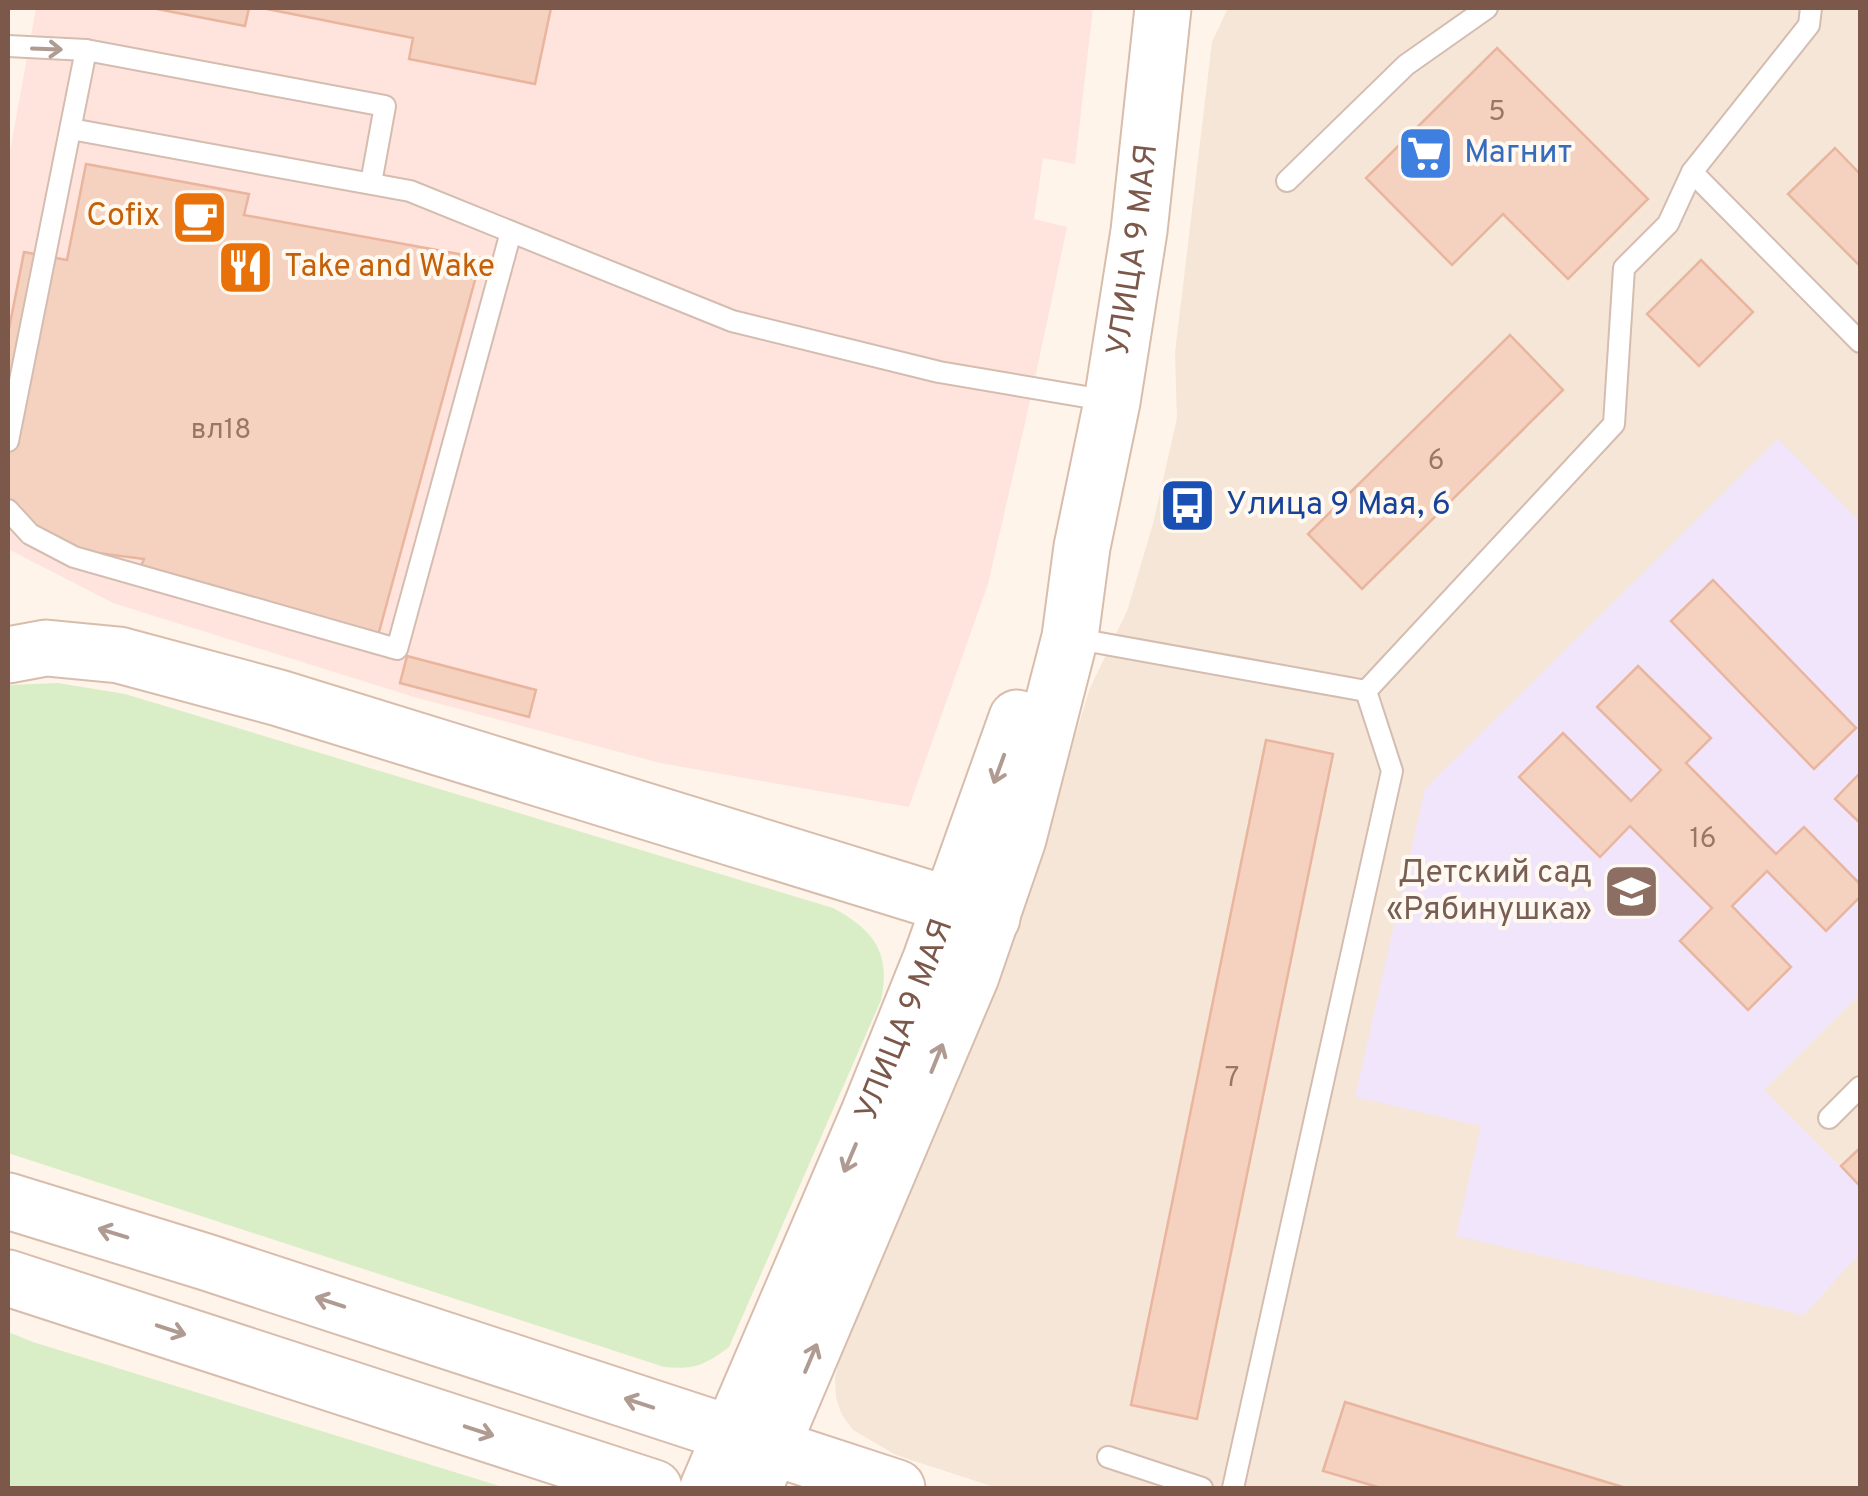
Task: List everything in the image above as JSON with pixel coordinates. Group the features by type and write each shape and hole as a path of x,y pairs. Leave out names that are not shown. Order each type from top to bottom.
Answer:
{"main road":[{"name":"УЛИЦА 9 МАЯ","path":"972,912 1018,838 1070,638 1082,546 1112,402 1139,232 1164,8"},
{"name":"УЛИЦА 9 МАЯ","path":"708,1488 753,1456 908,1129 1051,623 1082,546"},
{"path":"8,655 46,648 120,655 279,698 972,912"},
{"path":"8,1201 206,1262 753,1456 896,1488"},
{"path":"8,1278 654,1488"}],"lane":[{"path":"1287,180 1406,65 1487,8"},
{"path":"1366,690 1614,424 1624,268 1668,224 1692,172 1809,25 1811,8"},
{"path":"8,46 86,50 385,106 371,183"},
{"path":"8,440 86,50"},
{"path":"71,129 410,191 732,321 939,372 1112,402"},
{"path":"1692,172 1860,342"},
{"path":"8,510 30,534 74,557 398,649 511,232"},
{"path":"1070,638 1366,690"},
{"path":"1233,1488 1392,771 1366,690"},
{"path":"1829,1118 1860,1087"},
{"path":"1108,1458 1202,1488"}],"shaded area":[{"path":"36,8 1093,8 1075,164 1043,158 1034,219 1067,227 988,584 909,807 660,763 414,697 113,603 8,549 8,162"},
{"path":"1228,8 1860,8 1860,1488 997,1488 896,1455 853,1430 842,1415 835,1378 842,1348 1043,840 1090,688 1127,611 1153,524 1177,418 1175,353 1212,42"},
{"name":"Детский сад «Рябинушка»","path":"1778,439 1860,522 1860,994 1764,1090 1860,1186 1860,1253 1804,1315 1456,1236 1481,1126 1355,1097 1425,789"}],"green space":[{"path":"58,683 125,694 833,908 869,934 881,956 881,1000 729,1347 699,1365 664,1367 8,1153 8,685"},
{"path":"8,1332 33,1342 506,1488 8,1488"}],"building":[{"path":"152,8 249,8 245,26"},
{"path":"262,8 551,8 535,84 409,59 413,38"},
{"path":"1497,48 1648,199 1568,279 1503,214 1452,265 1366,178"},
{"path":"1835,148 1860,174 1860,266 1788,194"},
{"path":"86,164 249,194 244,215 481,258 376,643 140,568 144,559 67,549 64,541 8,528 8,334 24,252 67,260"},
{"path":"1701,260 1753,312 1699,366 1647,314"},
{"path":"1510,335 1563,390 1362,589 1308,534"},
{"path":"1713,580 1856,728 1814,769 1671,621"},
{"path":"407,656 536,690 529,717 400,683"},
{"path":"1638,666 1711,738 1686,763 1776,854 1804,827 1860,884 1860,897 1826,931 1767,871 1732,906 1791,967 1748,1010 1680,941 1712,908 1630,826 1600,857 1519,777 1563,733 1631,801 1661,770 1597,707"},
{"path":"1266,740 1333,754 1197,1419 1131,1405"},
{"path":"1860,773 1860,823 1835,799"},
{"path":"1860,1148 1860,1186 1841,1166"},
{"path":"1345,1402 1626,1488 1381,1488 1323,1471"}],"place":[{"name":"Магнит","path":"1425,154"},
{"name":"Cofix","path":"199,217"},
{"name":"Take and Wake","path":"245,268"},
{"name":"Улица 9 Мая, 6","path":"1187,506"},
{"name":"Детский сад «Рябинушка»","path":"1631,892"}]}
